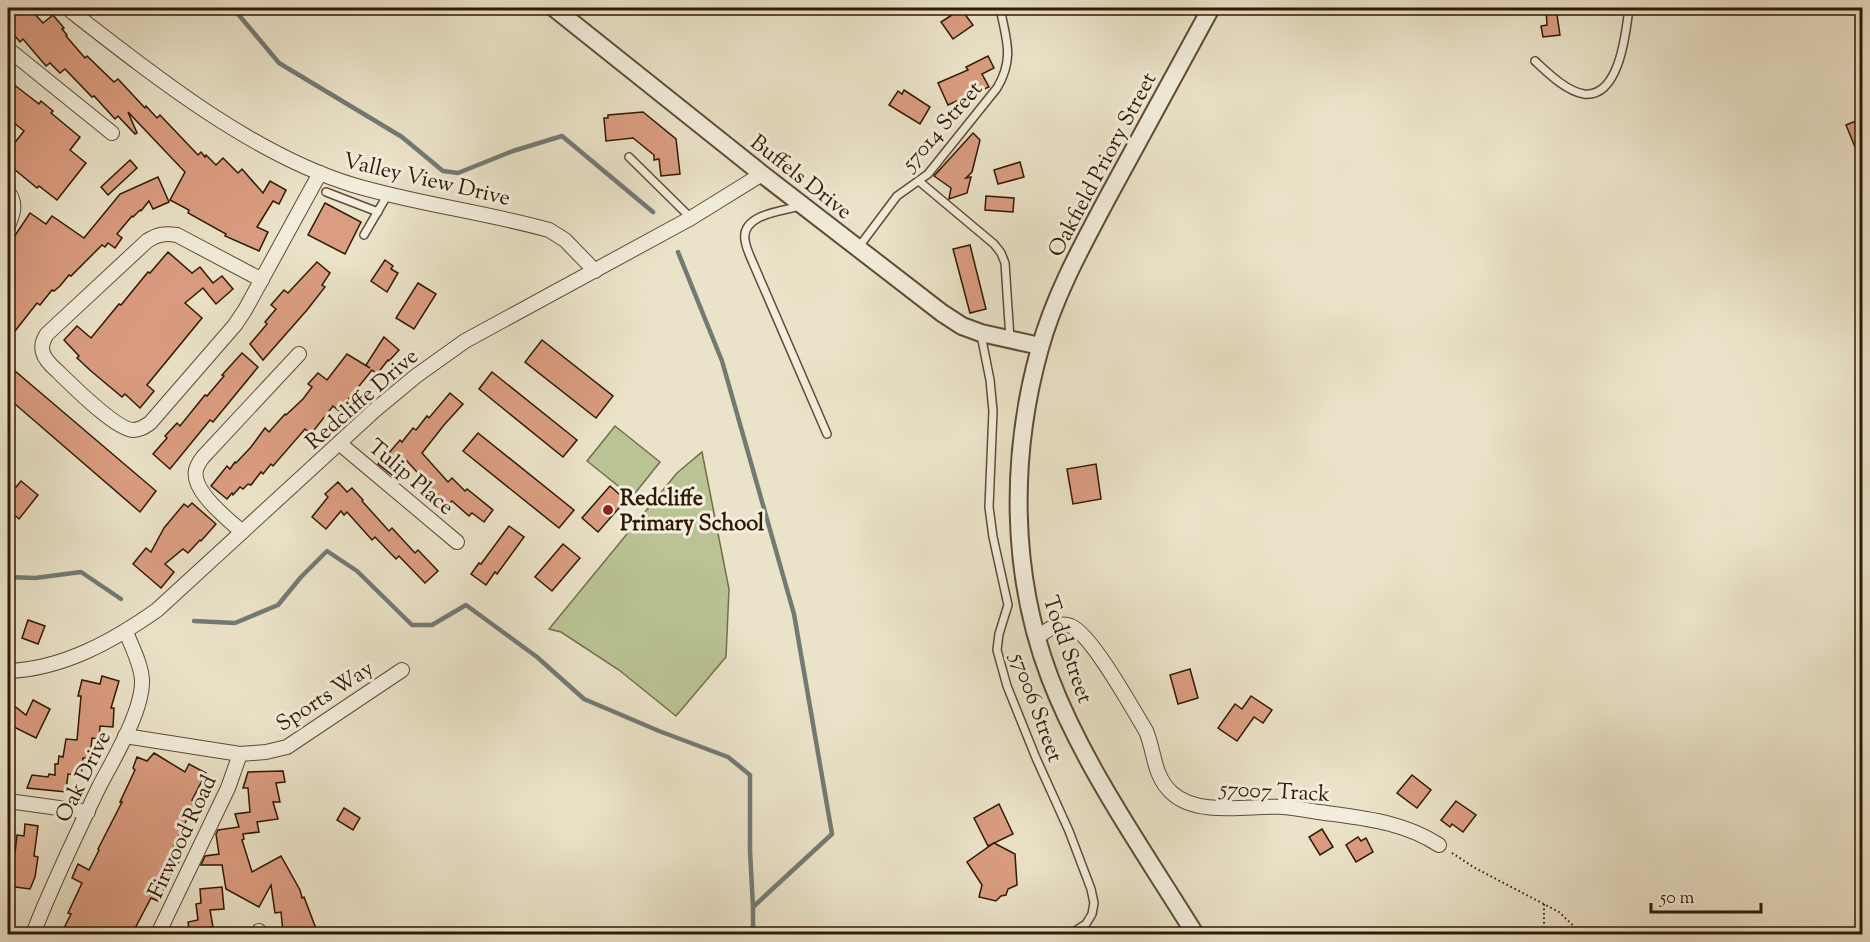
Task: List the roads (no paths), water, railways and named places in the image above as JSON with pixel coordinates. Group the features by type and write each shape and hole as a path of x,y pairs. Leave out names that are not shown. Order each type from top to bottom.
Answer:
{"street":[{"name":"Valley View Drive","path":"67,8 191,100 252,139 320,173 352,185 388,194 522,222 549,230 565,240 595,271"},
{"name":"Buffels Drive","path":"554,8 762,174 942,313 962,326 981,333 1040,346"},
{"name":"Oakfield Priory Street","path":"1040,346 1058,296 1078,254 1211,8"},
{"path":"8,49 112,133"},
{"path":"262,280 177,235 156,234 47,334 42,342 44,358 122,427 132,430 141,429 150,423 235,325 250,302 262,280 320,173"},
{"name":"Redcliffe Drive","path":"8,671 44,667 72,658 126,632 157,610 416,375 465,341 691,218 762,174"},
{"path":"8,192 12,197 14,212 8,226"},
{"name":"Todd Street","path":"1040,346 1028,398 1022,441 1019,497 1021,552 1027,594 1038,637 1050,678 1102,784 1195,934"},
{"path":"242,532 200,489 196,478 196,468 299,354"},
{"name":"Tulip Place","path":"339,443 458,542"},
{"name":"57007 Track","path":"1038,637 1055,625 1063,624 1080,632 1100,657 1146,731 1162,783 1186,803 1200,807 1219,808 1282,807 1363,818 1410,829 1439,845"},
{"name":"Oak Drive","path":"33,934 139,701 142,680 126,632"},
{"name":"Sports Way","path":"125,736 240,754 266,752 287,747 402,670"},
{"name":"Firwood Road","path":"158,934 228,788 240,754"},
{"path":"8,801 88,812"}],"lane":[{"name":"57014 Street","path":"858,248 897,196 920,182 939,161 1004,78 1009,50 1000,8"},
{"path":"1535,61 1569,88 1584,94 1597,93 1606,86 1619,60 1629,8"},
{"path":"629,157 691,218"},
{"path":"920,182 994,244 1001,253 1005,263 1010,339"},
{"path":"326,192 378,212"},
{"path":"364,236 388,194"},
{"path":"804,206 762,216 752,222 746,230 745,240 827,434"},
{"name":"57006 Street","path":"981,333 993,411 989,507 1008,605 999,634 997,650 1007,686 1091,889 1094,903 1092,914 1086,924 1071,934"}],"waterway":[{"path":"233,8 279,63 402,137 443,171 458,173 513,151 562,136 653,212"},
{"path":"678,252 722,361 794,614 832,834 753,907 753,934"},
{"path":"194,621 235,623 278,605 327,551 357,571 412,625 432,625 466,605 537,657 584,699 728,757 750,775 753,907"},
{"path":"8,577 35,578 81,572 121,599"}],"place":[{"name":"Redcliffe Primary School","path":"608,510"}]}
